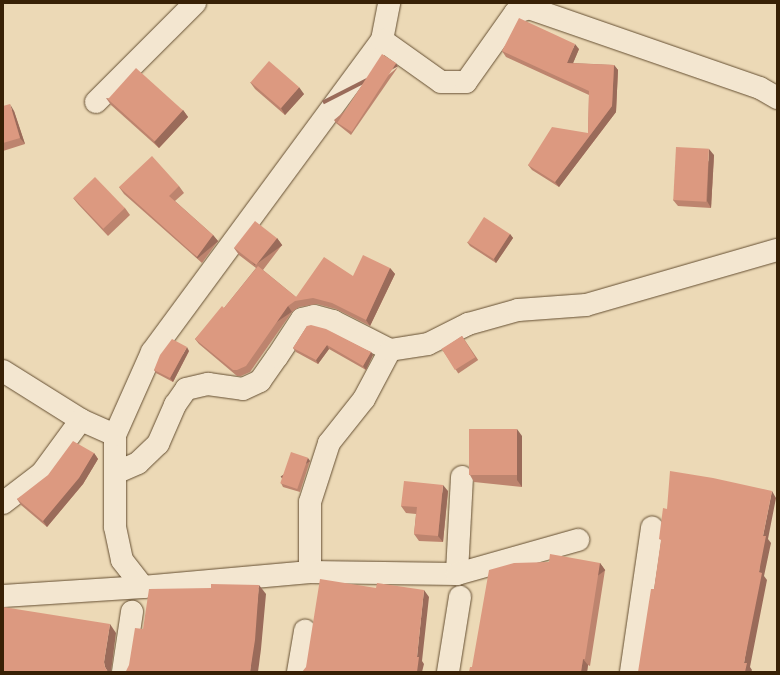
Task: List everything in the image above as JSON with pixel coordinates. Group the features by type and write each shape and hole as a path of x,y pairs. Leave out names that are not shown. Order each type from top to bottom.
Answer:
{"street":[{"path":"96,102 195,3"},
{"path":"143,587 122,560 116,527 116,434 152,352 382,40 389,3"},
{"path":"382,40 441,82 466,82 515,13 529,8 760,88 777,98"},
{"path":"116,473 138,463 158,444 175,405 186,389 208,384 243,389 260,380 278,358 302,319 314,316 333,321 390,350 428,344 468,324 518,310 586,305 777,250"},
{"path":"310,572 310,502 329,443 364,399 390,350"},
{"path":"3,371 81,420 116,434"},
{"path":"3,503 42,473 81,420"},
{"path":"457,574 462,477"},
{"path":"631,672 652,528"},
{"path":"3,596 143,587 310,572 457,574 578,540"},
{"path":"448,672 460,598"},
{"path":"123,672 132,612"},
{"path":"298,672 305,631"}],"building":[{"path":"519,18 575,44 567,63 614,65 612,106 555,182 528,165 552,127 588,133 589,91 502,51"},
{"path":"382,54 396,63 352,132 337,123"},
{"path":"269,61 299,87 281,108 251,82"},
{"path":"136,68 183,110 155,141 108,99"},
{"path":"10,104 20,138 3,143 3,106"},
{"path":"676,147 709,149 706,202 673,200"},
{"path":"152,156 179,186 169,196 213,235 197,257 119,187"},
{"path":"95,177 125,208 103,229 73,198"},
{"path":"484,217 510,234 494,259 468,242"},
{"path":"255,221 277,238 256,265 234,248"},
{"path":"363,255 390,268 366,320 332,303 313,298 295,301 288,306 246,366 237,370 233,370 195,339 222,306 224,308 258,266 296,297 324,257 353,276"},
{"path":"311,325 326,329 371,352 363,366 327,345 316,360 293,348 307,326"},
{"path":"462,336 475,357 455,370 442,349"},
{"path":"172,339 187,347 170,378 154,370 160,355"},
{"path":"469,429 517,429 517,475 469,475"},
{"path":"73,441 94,453 79,478 43,521 17,499 48,475"},
{"path":"291,452 308,458 297,489 280,483"},
{"path":"670,471 713,478 772,491 763,536 766,536 759,572 762,573 744,663 747,663 745,672 638,672 651,589 654,589 661,540 659,539 663,508 667,509"},
{"path":"404,481 443,485 438,536 414,534 417,507 401,506"},
{"path":"550,554 600,563 585,659 583,659 581,672 469,672 470,667 472,667 489,570 514,563 549,562"},
{"path":"320,579 376,588 377,583 424,590 417,657 419,657 417,672 302,672 306,667"},
{"path":"211,584 259,585 255,640 250,672 125,672 129,665 135,628 143,629 149,589 211,588"},
{"path":"3,607 110,624 104,662 108,672 3,672"}]}
